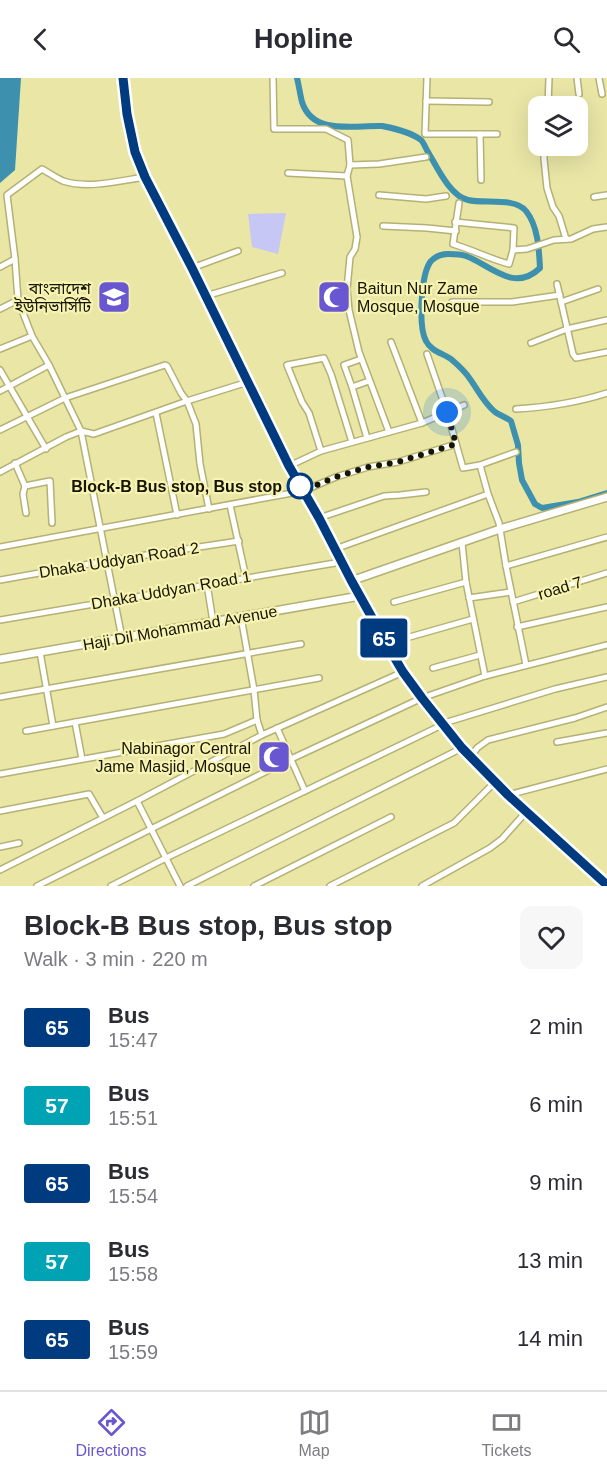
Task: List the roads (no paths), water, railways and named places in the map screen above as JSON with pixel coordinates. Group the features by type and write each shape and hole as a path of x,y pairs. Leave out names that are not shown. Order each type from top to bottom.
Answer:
{"highway":[{"path":"123,78 133,143 145,177 289,466 403,672 471,758 526,812 607,885"}],"street":[{"path":"273,78 274,129 326,129 348,140 350,165 347,176 357,237 355,249 350,257 347,289 353,330 369,381 389,432"},
{"path":"427,78 425,134 497,134"},
{"path":"548,96 549,78"},
{"path":"577,78 579,94"},
{"path":"599,78 602,94"},
{"path":"426,102 489,102"},
{"path":"480,134 481,180"},
{"path":"544,156 547,188 566,239"},
{"path":"350,165 379,164 426,157"},
{"path":"122,638 81,431 49,365 32,336 18,300 7,195 42,169 62,181 76,183 112,182 145,177"},
{"path":"288,173 347,176"},
{"path":"379,195 426,199 446,196"},
{"path":"594,196 607,195"},
{"path":"456,222 514,228 513,250 509,264 453,244 456,231 456,222 459,203"},
{"path":"383,226 456,231"},
{"path":"513,250 528,249 554,240 577,236 593,229 607,227"},
{"path":"192,268 238,251"},
{"path":"0,267 15,260"},
{"path":"206,296 282,273"},
{"path":"557,284 573,354 576,358 607,352"},
{"path":"561,302 597,288"},
{"path":"452,302 512,302 560,295"},
{"path":"0,309 18,300"},
{"path":"531,343 567,329 607,320"},
{"path":"0,348 32,336"},
{"path":"391,342 422,423"},
{"path":"427,354 463,468 480,465 516,452"},
{"path":"321,450 309,413 287,365 324,358 352,442"},
{"path":"362,359 344,365 367,438"},
{"path":"0,391 49,365"},
{"path":"0,430 65,398 165,365 187,401 196,424 200,464 209,510"},
{"path":"0,370 46,449"},
{"path":"352,387 369,381"},
{"path":"0,472 81,431 94,434 248,382"},
{"path":"516,409 571,404 607,393"},
{"path":"289,466 321,450 422,423 464,405"},
{"path":"156,413 177,515"},
{"path":"0,547 303,491 368,467 398,462 456,444"},
{"path":"15,463 25,486 23,494 26,513"},
{"path":"480,465 500,529 526,665"},
{"path":"25,486 50,481 52,523"},
{"path":"319,518 384,496 426,492"},
{"path":"335,549 488,494"},
{"path":"351,580 500,529 607,497"},
{"path":"230,505 246,578"},
{"path":"506,567 607,537"},
{"name":"Dhaka Uddyan Road 2","path":"0,580 238,540"},
{"path":"462,543 466,582 485,676"},
{"name":"Dhaka Uddyan Road 1","path":"0,620 342,562"},
{"name":"road 7","path":"513,602 607,573"},
{"path":"394,602 466,582"},
{"path":"207,584 213,622"},
{"path":"469,598 511,592"},
{"name":"Haji Dil Mohammad Avenue","path":"0,659 360,596"},
{"path":"518,627 607,607"},
{"path":"241,617 257,720 262,735"},
{"path":"390,650 399,640 473,620"},
{"path":"0,697 301,644"},
{"path":"37,886 291,759 422,698 485,676 607,645"},
{"path":"40,652 53,726"},
{"path":"433,668 480,655"},
{"path":"0,870 262,735 403,672"},
{"path":"111,886 442,724 545,692 607,677"},
{"path":"26,731 319,678"},
{"path":"471,758 477,748 488,740 575,718 607,707"},
{"path":"0,774 224,734 257,720"},
{"path":"75,723 82,759"},
{"path":"277,728 305,791"},
{"path":"557,742 607,733"},
{"path":"187,886 462,748"},
{"path":"508,795 607,769"},
{"path":"330,886 454,823 495,782"},
{"path":"0,811 89,794 103,818"},
{"path":"137,801 180,886"},
{"path":"422,886 490,848 502,839 526,812"},
{"path":"254,886 391,817"},
{"path":"0,847 18,843"}],"waterway":[{"path":"297,78 302,102 307,113 315,120 347,127 382,126 413,135 422,141 455,193 468,200 515,204 526,211 535,231 540,268 530,275 512,278 464,255 446,254 437,257 428,267 423,288 421,312 426,341 437,352 451,359 464,371 491,408 511,421 518,445 522,480 535,504 542,508 578,502 607,493"}],"place":[{"name":"বাংলাদেশ ইউনিভার্সিটি","path":"114,297"},
{"name":"Baitun Nur Zame Mosque, Mosque","path":"334,297"},
{"name":"Block-B Bus stop, Bus stop","path":"300,486"},
{"name":"Nabinagor Central Jame Masjid, Mosque","path":"274,757"}]}
